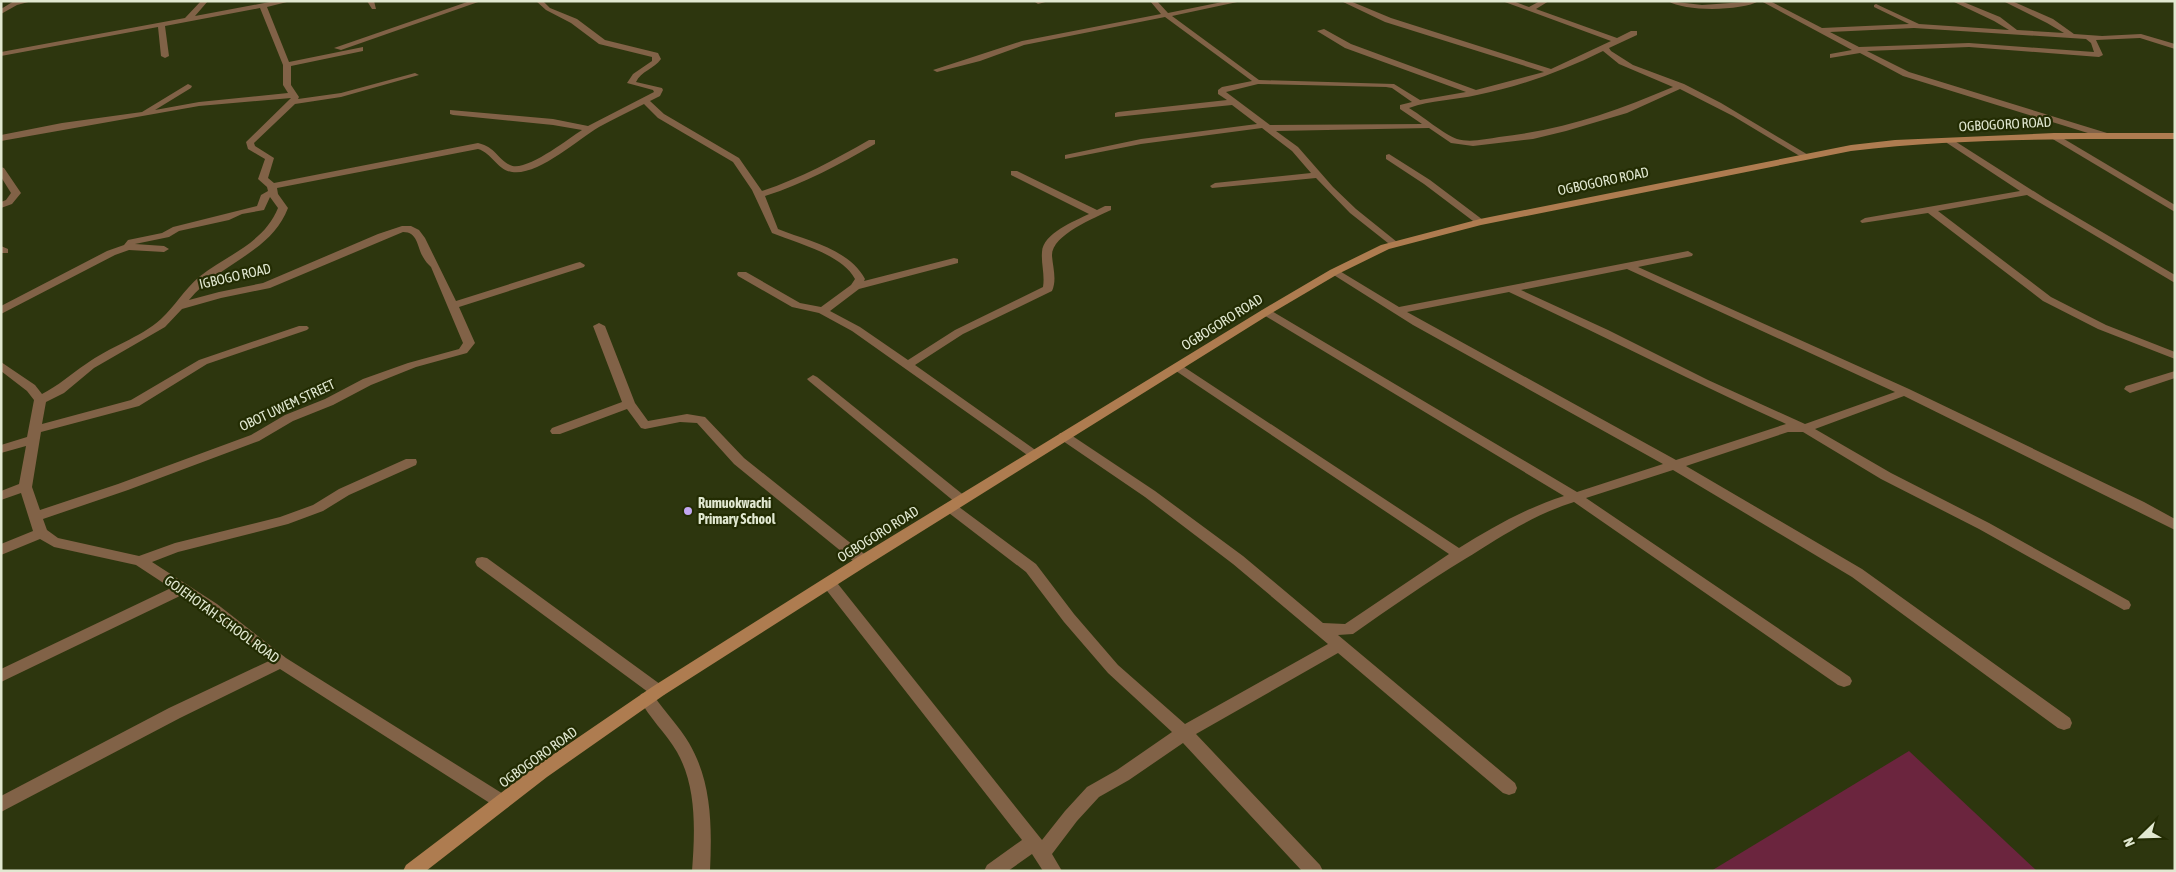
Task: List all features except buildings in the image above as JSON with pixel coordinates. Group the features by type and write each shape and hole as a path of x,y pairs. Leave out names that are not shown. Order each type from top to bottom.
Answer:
{"street":[{"path":"1,12 14,3 29,1"},
{"path":"188,19 205,1"},
{"path":"1,54 288,1"},
{"path":"326,57 343,45 478,1"},
{"path":"126,248 132,242 165,235 176,229 226,218 239,212 261,208 264,197 272,189 478,146 484,147 508,169 515,171 524,169 534,166 588,129 657,94 660,90 631,83 631,79 655,63 657,59 655,55 602,42 574,21 548,9 539,1"},
{"path":"1153,1 1165,14 1256,82"},
{"path":"937,70 977,59 1022,43 1239,1"},
{"path":"1344,1 1388,20 1552,72"},
{"path":"1506,1 1617,41"},
{"path":"1529,10 1546,1"},
{"path":"1670,1 1684,6 1698,7 1756,1"},
{"path":"1764,1 1906,74 2104,135"},
{"path":"1955,1 1997,19 2016,31"},
{"path":"2006,1 2050,22 2072,36"},
{"path":"263,6 266,16 271,23 280,55 287,66 287,85 293,98"},
{"path":"1876,6 1920,26"},
{"path":"161,24 166,56"},
{"path":"1822,30 1920,26 2088,37 2141,36 2175,46"},
{"path":"1321,31 1348,46 1477,93"},
{"path":"1634,33 1569,66 1552,72 1477,93 1419,102 1403,107 1429,126 1454,141 1462,143 1533,136 1563,129 1624,111 1681,86"},
{"path":"1833,56 1857,50 1969,45 2099,55 2094,42 2088,37"},
{"path":"1605,47 1609,55 1625,64 1702,95 1806,156"},
{"path":"287,66 360,49"},
{"path":"1,138 199,104 341,95 415,74"},
{"path":"1393,244 1353,211 1295,149 1222,92 1225,88 1256,82 1386,85 1394,86 1419,102"},
{"path":"142,115 155,105 188,86"},
{"path":"40,400 60,390 90,366 161,325 203,279 230,262 275,226 283,208 272,189 263,179 270,158 251,147 250,142 293,98"},
{"path":"644,100 661,116 736,160 744,168 759,195 772,228 775,231 840,258 858,272 860,279 855,287 823,311"},
{"path":"1118,115 1233,102"},
{"path":"453,112 553,122 588,129"},
{"path":"1068,157 1092,150 1139,141 1266,127 1372,128 1429,126"},
{"path":"1,148 30,133"},
{"path":"2054,136 2175,209"},
{"name":"OGBOGORO ROAD","path":"412,871 502,802 652,695 829,582 1266,312 1334,272 1393,244 1480,222 1851,148 2054,136 2175,136"},
{"path":"759,195 796,183 831,166 872,142"},
{"path":"1950,142 2028,192 2175,280"},
{"path":"1389,157 1427,182 1480,222"},
{"path":"1,170 16,193 9,202 1,205"},
{"path":"1014,173 1097,214"},
{"path":"1215,186 1319,176"},
{"path":"1865,221 2028,192"},
{"path":"907,365 959,332 1048,289 1050,278 1047,249 1050,242 1108,208"},
{"path":"1931,210 2047,300 2102,328 2175,356"},
{"name":"IGBOGO ROAD","path":"177,307 219,295 266,286 402,229 411,229 419,235 426,245 428,257 436,267"},
{"path":"1,311 84,266 126,248 164,249"},
{"path":"1398,311 1688,254"},
{"path":"855,287 954,261"},
{"path":"453,305 580,265"},
{"path":"1628,266 1905,392 2139,505 2175,525"},
{"name":"OBOT UWEM STREET","path":"36,516 199,460 255,438 288,418 329,402 374,380 412,365 463,351 469,343 436,267"},
{"path":"1334,272 1398,311 1675,465 1856,573 1953,640 2064,723"},
{"path":"742,274 796,305 823,311 856,329 1035,454"},
{"path":"1510,289 1604,332 1788,424 1805,428 1886,476 1984,526 2124,605"},
{"path":"1266,312 1575,497 1844,681"},
{"path":"599,326 629,404 645,425 655,425 693,416 701,420 739,461 863,561"},
{"path":"1,449 35,434 135,403 203,362 303,328"},
{"path":"1,364 31,388 40,400 25,487 41,533 1,550"},
{"path":"1177,367 1460,555"},
{"path":"2130,388 2175,374"},
{"path":"813,379 1031,568 1069,618 1113,669 1184,733 1314,871"},
{"path":"1805,428 1905,392"},
{"path":"556,431 629,404"},
{"path":"993,871 1038,848 1093,792 1123,775 1184,733 1346,642 1426,576 1539,509 1675,465 1788,424"},
{"path":"1064,436 1166,506 1238,560 1322,629 1346,642 1508,788"},
{"path":"140,561 175,548 283,521 318,508 344,492 411,462"},
{"path":"1,496 25,487"},
{"name":"GOJEHOTAH SCHOOL ROAD","path":"41,533 54,542 140,561 212,608 281,662 502,802"},
{"path":"482,562 652,695 683,749 698,783 703,840 701,871"},
{"path":"829,582 1038,848 1052,871"},
{"path":"1,676 182,589"},
{"path":"1,805 213,693 281,662"}],"shaded area":[{"path":"1909,751 2037,871 1711,871"}],"place":[{"name":"Rumuokwachi Primary School","path":"688,511"}]}
